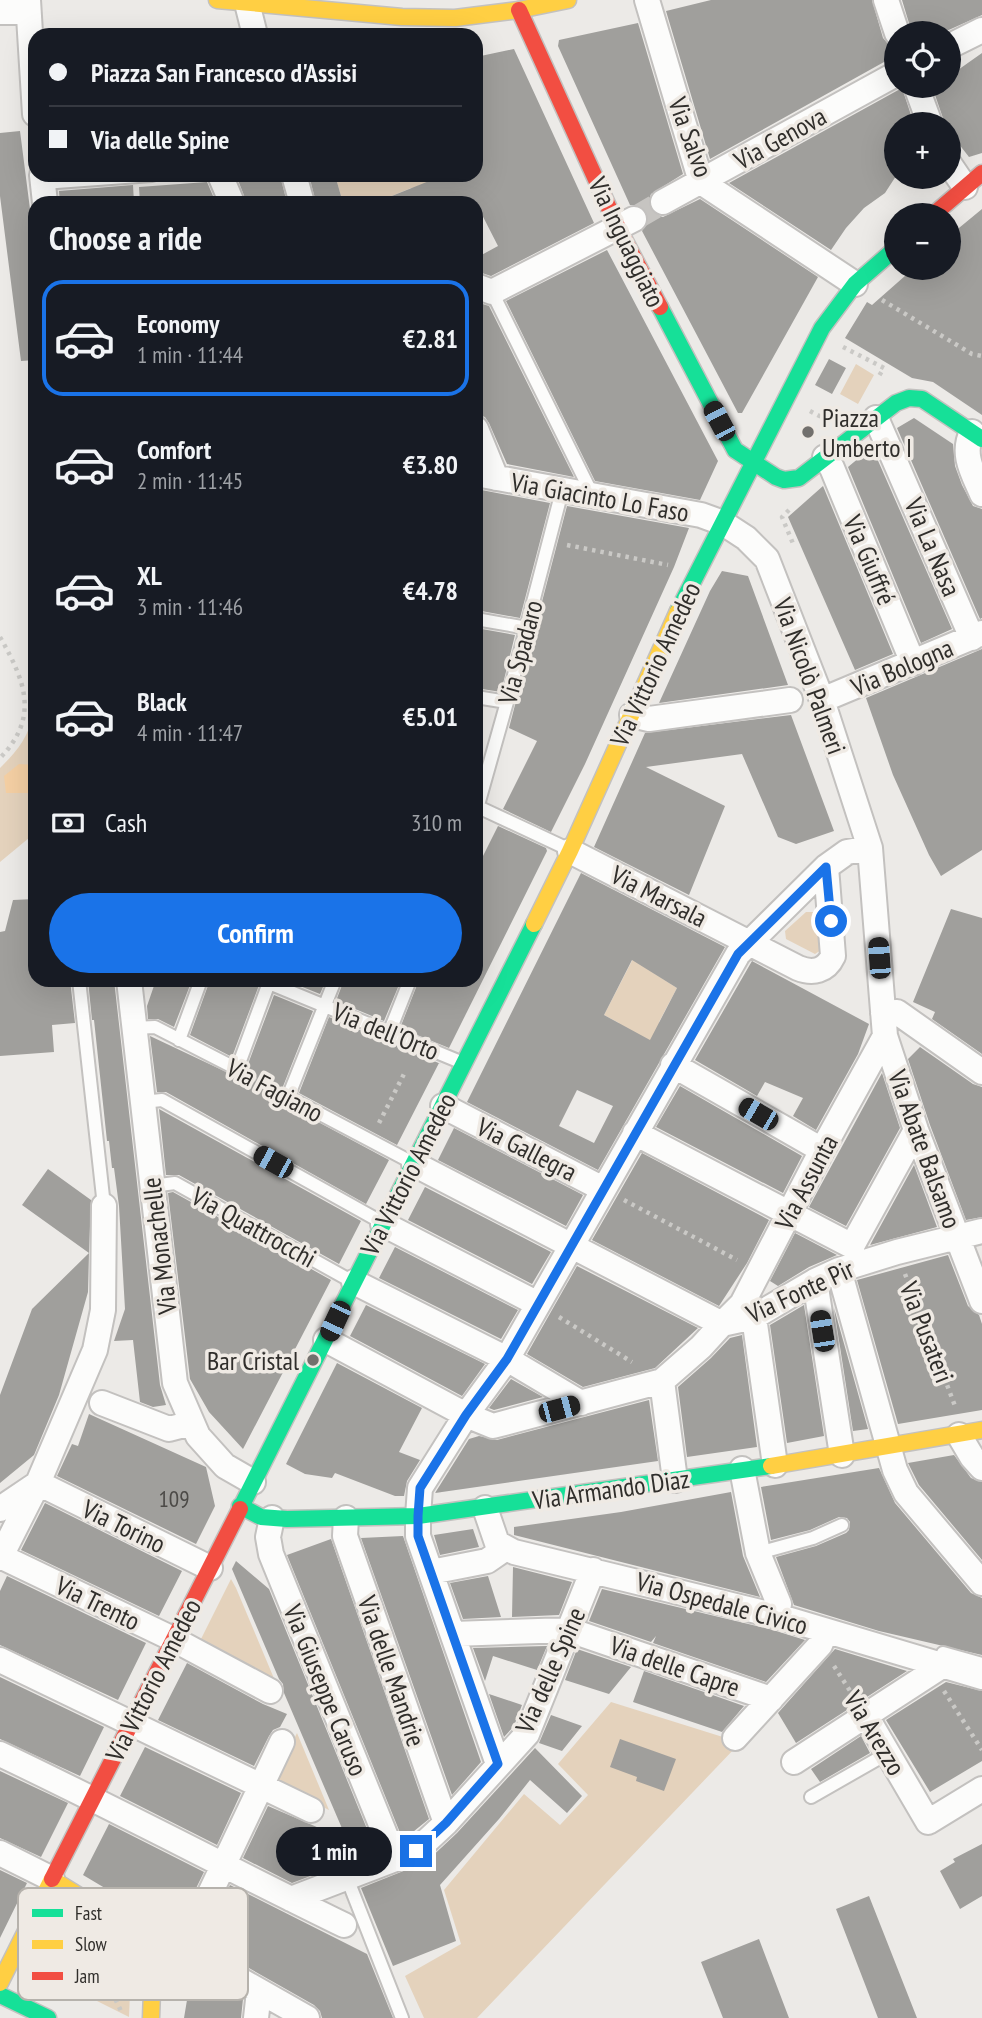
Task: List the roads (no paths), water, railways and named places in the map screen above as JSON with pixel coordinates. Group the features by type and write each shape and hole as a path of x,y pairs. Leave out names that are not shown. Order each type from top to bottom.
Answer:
{"street":[{"path":"217,0 326,6 402,17 455,18 519,10 568,0"},
{"name":"Via Salvo","path":"647,0 701,182 855,284"},
{"path":"886,0 893,21"},
{"path":"247,3 254,28"},
{"path":"0,12 28,6 29,28"},
{"name":"Via Inguaggiato","path":"519,10 732,445 739,455 776,477 792,480 799,478 825,457"},
{"path":"961,40 982,30"},
{"name":"Via Genova","path":"663,202 884,81"},
{"path":"947,203 974,180"},
{"path":"484,289 626,224"},
{"name":"Via Vittorio Amedeo","path":"48,1888 326,1340 570,850 694,577 822,328 855,284 884,259"},
{"path":"825,457 904,398 922,398 977,435 966,446 966,456 982,494"},
{"name":"Via La Nasa","path":"876,418 977,635"},
{"name":"Via Giuffré","path":"825,457 832,468 913,663"},
{"name":"Via Giacinto Lo Faso","path":"486,476 701,515 723,523"},
{"name":"Via Nicolò Palmeri","path":"723,523 746,538 767,559 822,700 870,848 884,1024"},
{"name":"Via Bologna","path":"822,700 977,635"},
{"path":"632,715 649,719 790,700"},
{"path":"498,1764 418,1536 420,1488 466,1415 507,1359 738,954 826,867 847,852 870,848"},
{"name":"Via Marsala","path":"570,850 805,971 812,972 825,967 833,956 826,867"},
{"name":"Via Monachelle","path":"130,987 175,1382 198,1436 225,1466 253,1482"},
{"path":"884,1024 897,1012 982,1072"},
{"name":"Via Abate Balsamo","path":"884,1024 916,1130 982,1301"},
{"name":"Via Assunta","path":"722,1324 742,1304 884,1024"},
{"path":"673,1065 821,1150"},
{"name":"Via Gallegra","path":"443,1106 603,1189"},
{"path":"635,1133 790,1212 852,1247 916,1130"},
{"path":"414,1164 722,1324"},
{"path":"0,1557 38,1483 95,1350 103,1310 104,1206"},
{"path":"383,1224 538,1304"},
{"name":"Via Fonte Pir","path":"662,1381 701,1348 722,1324 754,1317 839,1270 897,1252 982,1231"},
{"path":"839,1270 887,1447 906,1493 982,1583"},
{"path":"815,1281 842,1454"},
{"path":"354,1282 507,1359 582,1403"},
{"path":"754,1317 775,1465"},
{"path":"326,1340 466,1415 493,1426 662,1381 675,1480"},
{"path":"102,1403 169,1429 192,1423"},
{"path":"966,1426 972,1457 982,1468"},
{"name":"Via Armando Diaz","path":"240,1506 261,1517 272,1518 418,1516 887,1447 966,1426"},
{"path":"742,1469 758,1553 779,1604 777,1616"},
{"path":"0,1509 38,1483"},
{"name":"Via Torino","path":"38,1483 210,1568"},
{"path":"431,1572 487,1561 506,1548 497,1543 485,1508"},
{"name":"Via Giuseppe Caruso","path":"272,1518 268,1536 271,1554 395,1859"},
{"name":"Via delle Mandrie","path":"346,1518 345,1536 446,1823"},
{"name":"Via Ospedale Civico","path":"506,1548 777,1616 823,1638 982,1677"},
{"name":"Via Trento","path":"0,1557 173,1639 270,1691"},
{"name":"Via delle Spine","path":"291,1899 416,1851 446,1823 527,1734 593,1570"},
{"name":"Via delle Capre","path":"453,1634 569,1630 771,1699"},
{"name":"Via delle Capre","path":"735,1738 823,1638"},
{"path":"0,1660 310,1810"},
{"path":"794,1762 866,1716 932,1665"},
{"name":"Via Arezzo","path":"866,1716 928,1822 982,1789"},
{"path":"213,1888 282,1742"},
{"path":"0,1754 344,1925"},
{"path":"0,1853 67,1888"},
{"name":"Via Vittorio Amedeo","path":"0,1983 18,1947"},
{"path":"248,1984 307,2018"},
{"path":"256,2018 260,1991"},
{"path":"0,1995 48,2018"},
{"path":"151,2018 152,2000"}],"lane":[{"path":"43,187 88,182"},
{"path":"484,289 593,496"},
{"name":"Via Spadaro","path":"483,787 508,702 562,491"},
{"path":"483,620 527,628"},
{"path":"483,697 508,702"},
{"path":"483,811 570,850"},
{"path":"80,987 104,1206"},
{"path":"179,1040 198,987"},
{"name":"Via Fagiano","path":"133,1028 155,1027 237,1069 267,987"},
{"name":"Via dell'Orto","path":"280,987 464,1063"},
{"path":"326,1007 333,987"},
{"path":"389,1033 407,987"},
{"name":"Via Fagiano","path":"326,1007 288,1097 414,1164"},
{"path":"142,1102 162,1100 383,1224"},
{"name":"Via Quattrocchi","path":"152,1186 175,1183 354,1282"},
{"path":"758,1553 813,1538 842,1525"},
{"path":"932,1665 920,1653 932,1651 982,1664"},
{"path":"811,1797 888,1753"},
{"path":"347,1878 401,2018"}],"tunnel":[{"path":"634,219 663,202"}],"place":[{"name":"Piazza Umberto I","path":"808,432"},
{"name":"Bar Cristal","path":"313,1360"}]}
